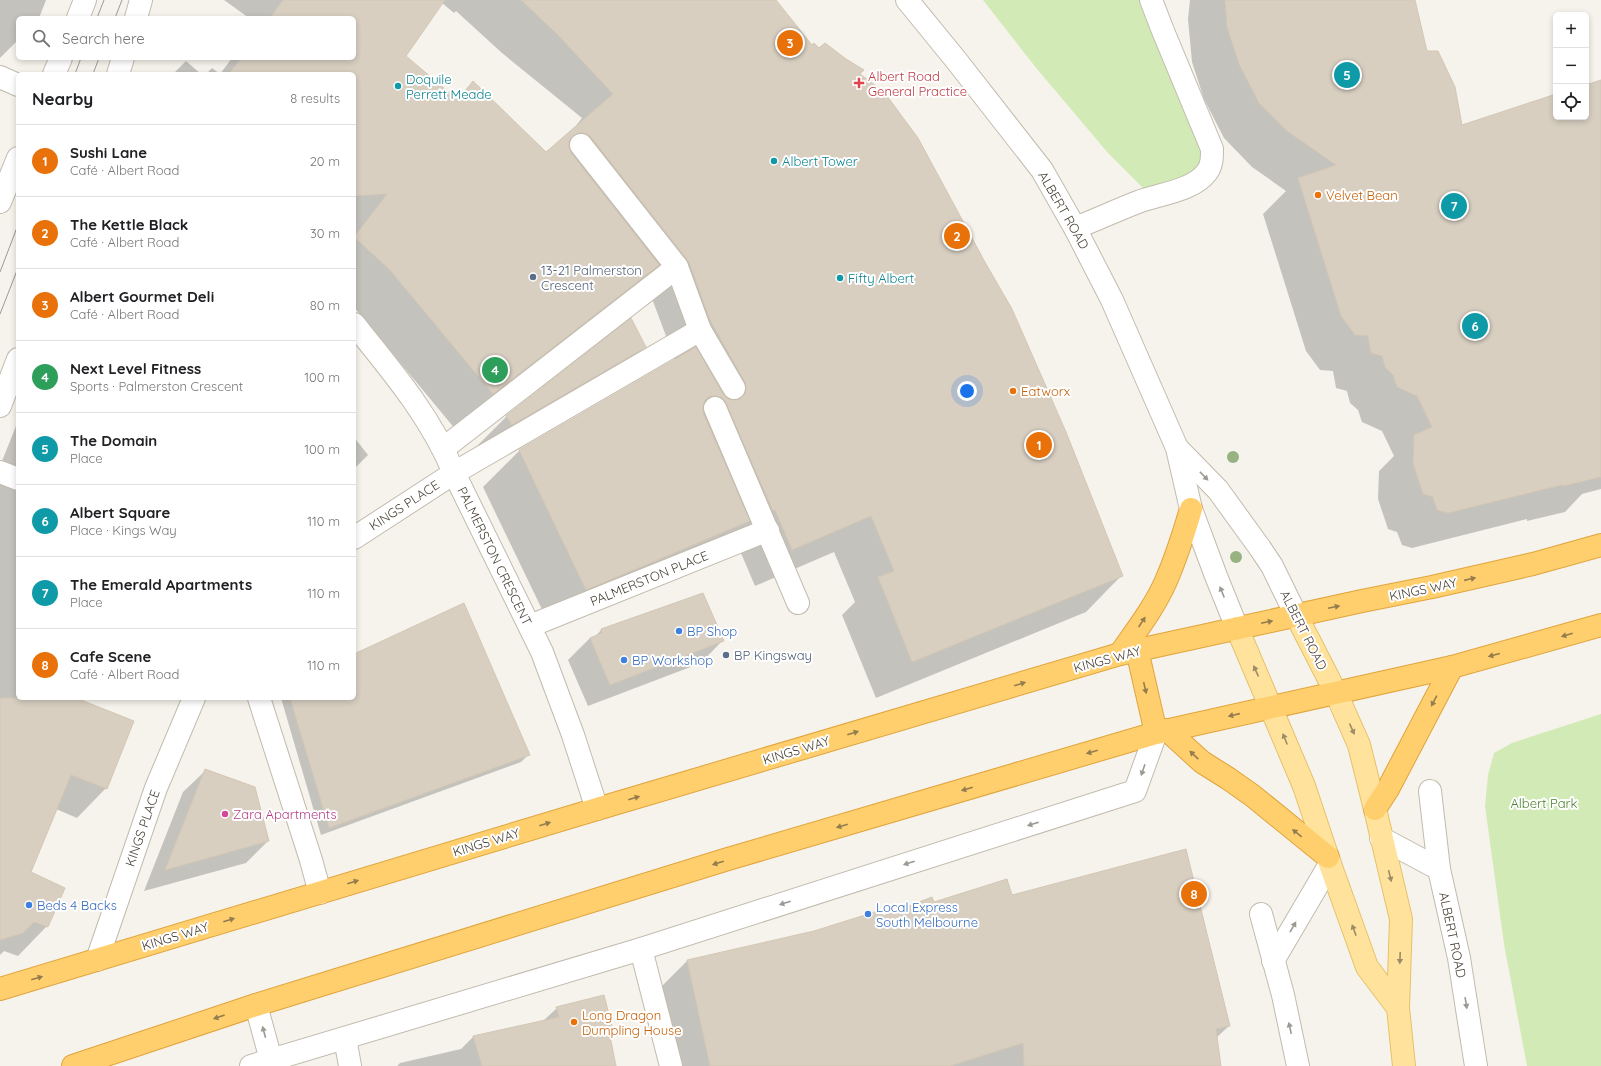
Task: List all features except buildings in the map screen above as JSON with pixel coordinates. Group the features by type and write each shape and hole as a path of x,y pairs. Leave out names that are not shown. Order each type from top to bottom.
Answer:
{"highway":[{"path":"1191,509 1182,538 1165,582 1128,652 1161,731 1202,762 1229,778 1254,796 1329,861"},
{"name":"KINGS WAY","path":"0,989 597,809 1128,652 1296,615 1432,588 1517,568 1601,545"},
{"path":"73,1066 256,1005 736,857 1161,731 1452,667 1601,625"},
{"path":"1375,809 1388,789 1452,667"}],"main road":[{"name":"ALBERT ROAD","path":"1296,615 1336,693 1359,745 1375,809 1401,919 1398,1008 1404,1066"},
{"name":"ALBERT ROAD","path":"1237,628 1272,707 1304,786 1367,967 1398,1008"}],"street":[{"path":"79,16 85,0"},
{"path":"137,16 141,0"},
{"name":"ALBERT ROAD","path":"906,0 956,60 1042,170 1076,228 1112,300 1177,448 1191,509 1237,628"},
{"path":"1076,228 1139,202 1180,190 1193,184 1207,173 1212,162 1212,149 1151,0"},
{"path":"55,72 60,60"},
{"path":"119,72 122,60"},
{"path":"0,77 16,84"},
{"path":"581,145 677,267 700,330 734,388"},
{"path":"0,202 16,163"},
{"path":"444,448 677,267"},
{"name":"PALMERSTON CRESCENT","path":"356,326 401,382 444,448 454,473 542,652 573,735 597,809"},
{"name":"KINGS PLACE","path":"356,537 454,473 700,330"},
{"path":"0,406 16,364"},
{"path":"715,408 798,603"},
{"name":"ALBERT ROAD","path":"1177,448 1218,490 1260,548 1272,566 1296,615"},
{"path":"0,472 16,478"},
{"name":"PALMERSTON PLACE","path":"530,626 768,530"},
{"name":"KINGS PLACE","path":"96,960 156,788 193,700"},
{"path":"260,700 311,860 320,893"},
{"path":"251,1066 642,949 1135,791 1161,731"},
{"name":"ALBERT ROAD","path":"1430,791 1439,869 1459,958 1476,1066"},
{"path":"1381,838 1439,869"},
{"path":"1273,961 1329,861"},
{"path":"1261,914 1283,995 1298,1066"},
{"path":"642,949 671,1066"},
{"path":"256,1005 272,1060"},
{"path":"345,1038 350,1066"}],"green space":[{"path":"983,0 1142,0 1203,151 1203,159 1189,177 1147,192 1108,153 1037,69"},
{"name":"Albert Park","path":"1601,714 1601,1066 1527,1066 1504,944 1485,806 1488,775 1494,753 1512,743"}],"tram line":[{"path":"98,16 104,0"},
{"path":"116,16 122,0"},
{"path":"76,72 80,60"},
{"path":"94,72 98,60"},
{"path":"0,272 16,230"},
{"path":"0,314 16,273"}],"place":[{"name":"Albert Gourmet Deli","path":"790,43"},
{"name":"The Domain","path":"1347,75"},
{"name":"Albert Road General Practice","path":"859,83"},
{"name":"Doquile Perrett Meade","path":"398,86"},
{"name":"Albert Tower","path":"774,161"},
{"name":"Velvet Bean","path":"1318,195"},
{"name":"The Emerald Apartments","path":"1454,206"},
{"name":"The Kettle Black","path":"957,236"},
{"name":"13-21 Palmerston Crescent","path":"533,277"},
{"name":"Fifty Albert","path":"840,278"},
{"name":"Albert Square","path":"1475,326"},
{"name":"Next Level Fitness","path":"495,370"},
{"name":"Eatworx","path":"1013,391"},
{"name":"Sushi Lane","path":"1039,445"},
{"name":"BP Shop","path":"679,631"},
{"name":"BP Kingsway","path":"726,655"},
{"name":"BP Workshop","path":"624,660"},
{"name":"Zara Apartments","path":"225,814"},
{"name":"Cafe Scene","path":"1194,894"},
{"name":"Beds 4 Backs","path":"29,905"},
{"name":"Local Express South Melbourne","path":"868,914"},
{"name":"Long Dragon Dumpling House","path":"574,1022"}]}
